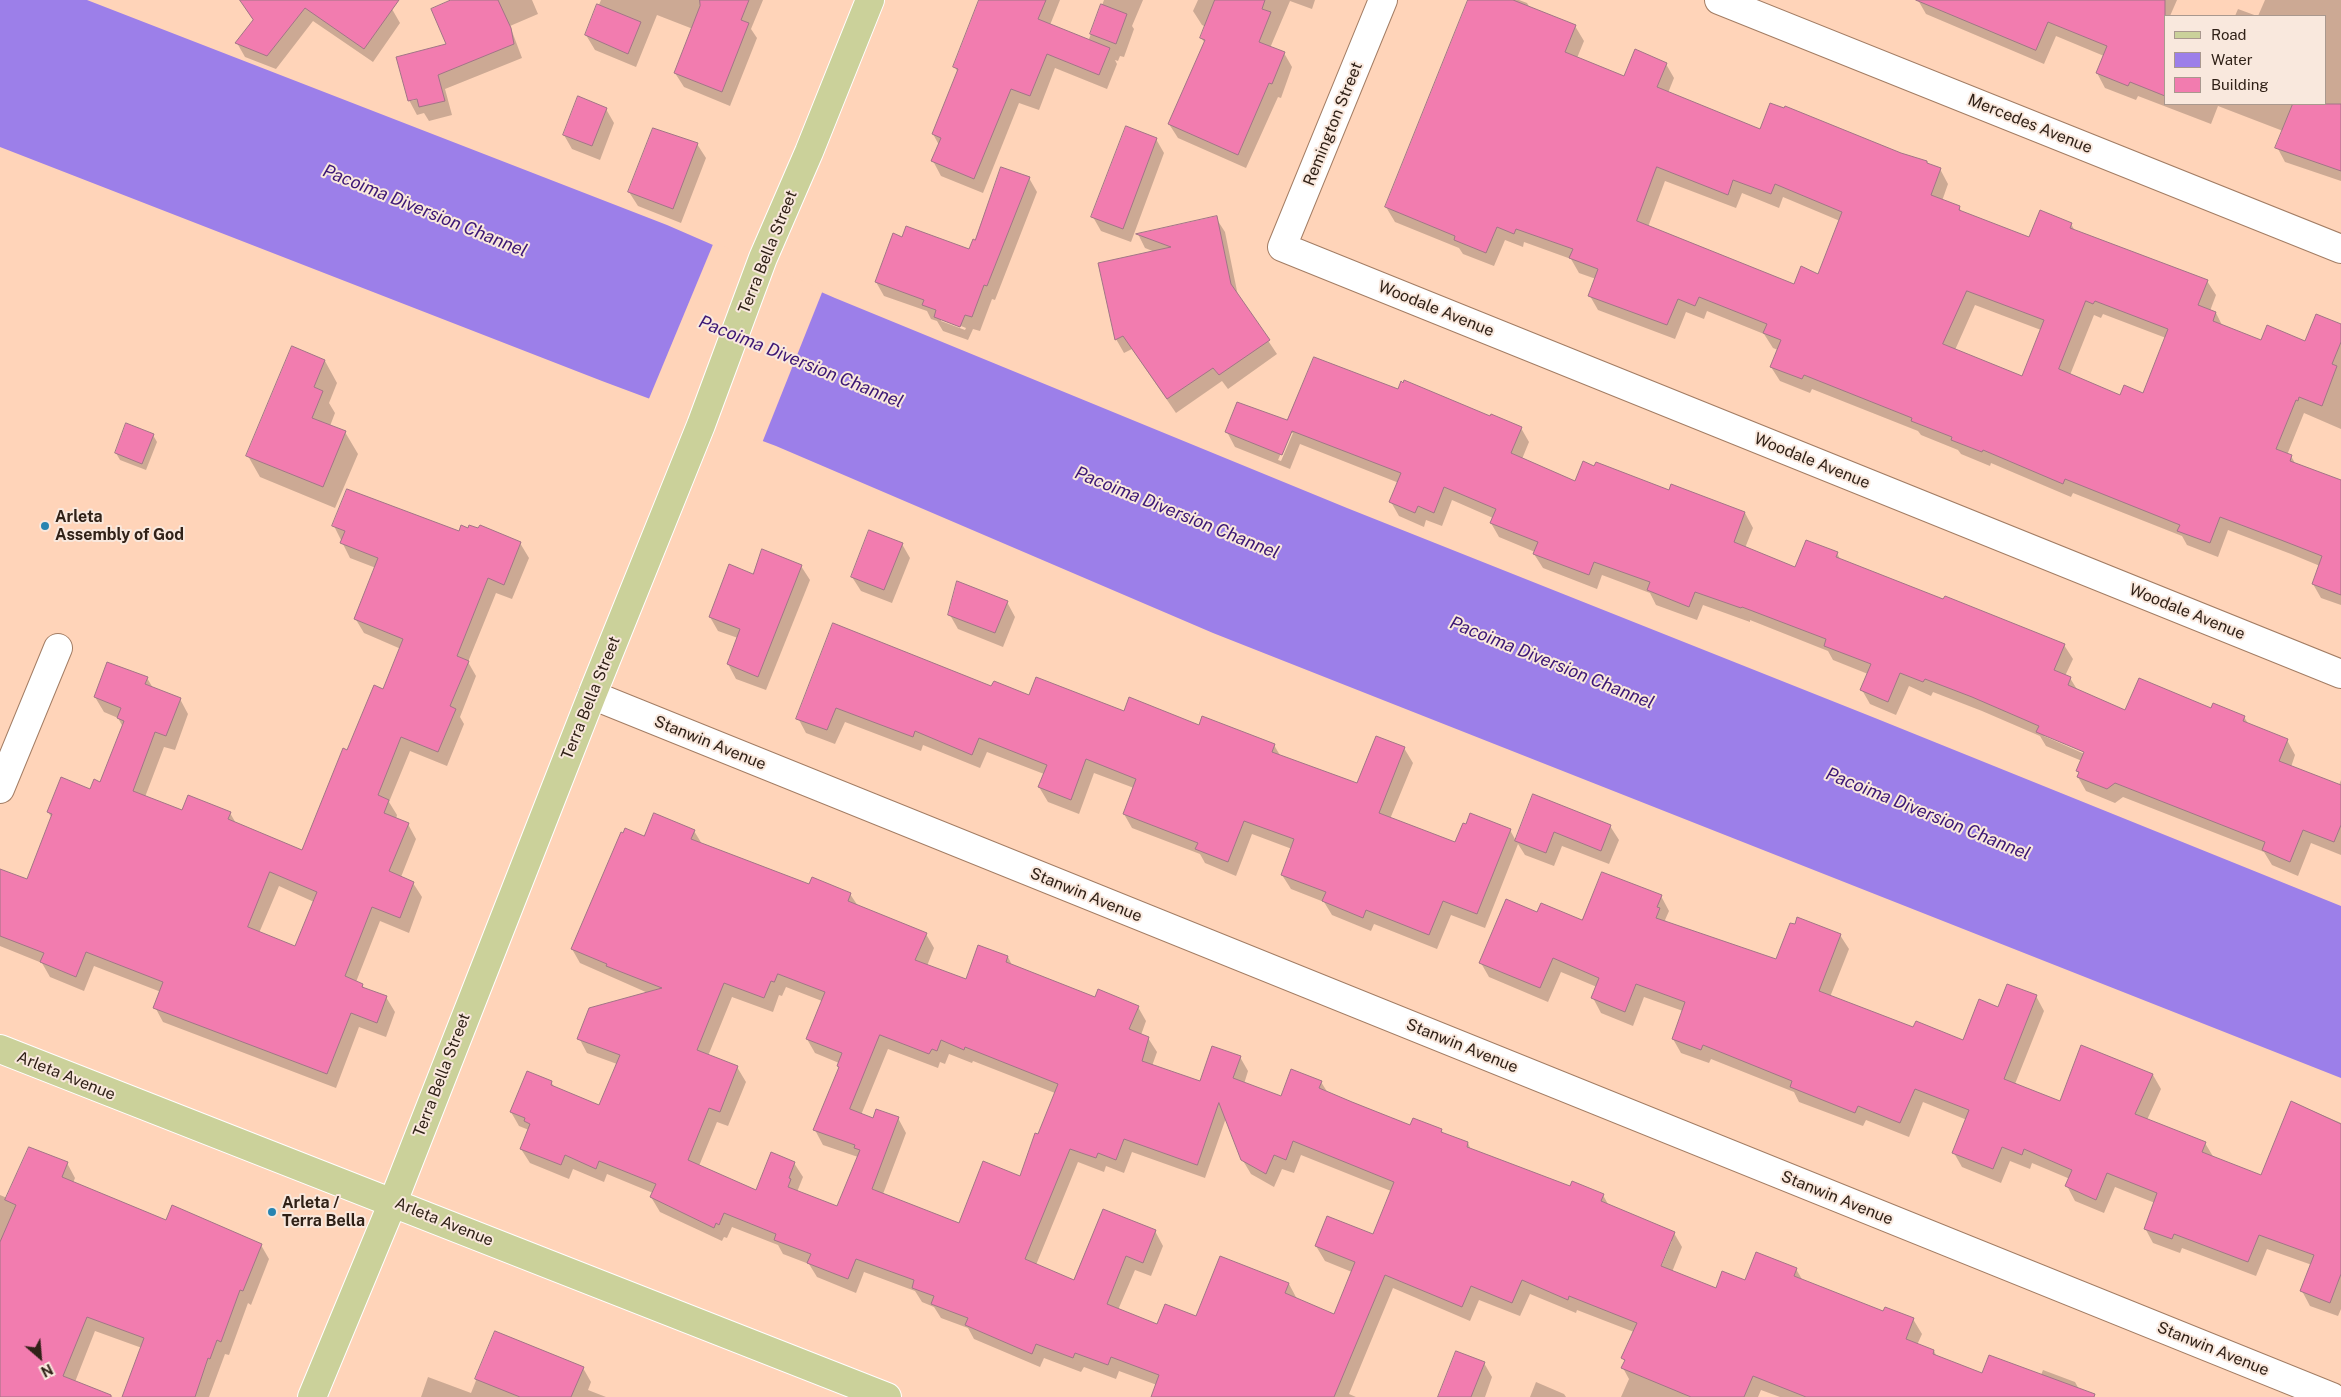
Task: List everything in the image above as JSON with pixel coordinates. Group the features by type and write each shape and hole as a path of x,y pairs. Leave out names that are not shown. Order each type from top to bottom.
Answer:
{"main road":[{"name":"Terra Bella Street","path":"312,1397 393,1202 700,425 763,258 809,152 870,0"},
{"name":"Arleta Avenue","path":"0,1049 887,1397"}],"street":[{"name":"Remington Street","path":"1282,247 1383,0"},
{"name":"Mercedes Avenue","path":"1719,0 2341,248"},
{"name":"Woodale Avenue","path":"1282,247 2341,674"},
{"path":"0,789 58,648"},
{"name":"Stanwin Avenue","path":"592,695 2332,1397"}],"water":[{"name":"Pacoima Diversion Channel","path":"0,0 87,0 667,225 835,298 1347,508 2341,906 2341,1078 1213,633 776,446 602,381 0,147"}],"pier":[{"path":"714,242 823,290 762,443 648,401"}],"building":[{"path":"240,0 399,0 364,49 305,8 267,56 235,43 253,20"},
{"path":"451,0 498,0 511,28 514,44 438,75 445,101 419,107 417,99 408,101 396,57 446,44 431,9"},
{"path":"700,0 749,0 741,20 749,23 722,92 674,73 700,6"},
{"path":"979,0 1046,0 1038,19 1110,48 1099,75 1047,54 1030,96 1011,89 974,179 931,161 941,138 932,134 958,69 953,67"},
{"path":"1215,0 1265,0 1262,9 1271,12 1259,42 1285,52 1272,84 1269,83 1238,155 1168,124 1205,40 1200,38"},
{"path":"1468,0 1513,0 1576,25 1565,52 1624,76 1635,49 1667,63 1657,87 1760,129 1770,103 1784,108 1785,106 1901,153 1927,161 1927,163 1941,168 1931,195 1960,206 1959,210 2029,237 2040,210 2072,223 2070,228 2208,280 2198,305 2216,312 2213,321 2261,340 2267,325 2305,341 2316,314 2341,324 2341,342 2332,364 2337,366 2322,406 2299,397 2298,401 2296,400 2276,449 2292,455 2290,461 2341,480 2341,595 2312,584 2322,556 2220,517 2210,543 2177,531 2180,525 2065,479 2063,484 1983,450 1982,452 1951,440 1952,437 1911,421 1912,418 1804,375 1802,379 1770,367 1781,340 1763,333 1767,324 1699,297 1695,306 1678,299 1667,325 1588,296 1598,269 1569,258 1573,249 1516,229 1514,234 1497,227 1486,253 1454,240 1455,236 1385,207","holes":["1657,167 1728,195 1733,180 1771,194 1775,184 1842,212 1818,274 1801,266 1794,284 1637,221","1967,291 2044,320 2022,376 1943,344","2086,301 2093,304 2095,301 2168,329 2143,393 2124,385 2120,395 2059,369"]},
{"path":"1916,0 2165,0 2164,96 2130,82 2128,86 2096,73 2107,46 2048,22 2036,50"},
{"path":"597,4 641,22 628,54 585,35"},
{"path":"1101,4 1127,14 1116,44 1090,34"},
{"path":"578,96 607,108 592,146 563,135"},
{"path":"2341,104 2341,171 2275,148 2293,105"},
{"path":"1126,126 1157,138 1123,229 1091,217"},
{"path":"653,128 698,143 673,209 628,192"},
{"path":"1001,167 1030,177 987,286 984,285 972,317 965,315 960,327 934,317 936,310 922,305 924,300 875,282 893,233 902,237 906,226 969,249 973,239 975,240"},
{"path":"1217,216 1231,284 1270,340 1219,375 1213,368 1167,399 1123,336 1115,340 1098,263 1171,247 1136,234"},
{"path":"292,346 325,360 314,387 323,391 312,418 346,431 323,487 246,456"},
{"path":"1314,357 1398,389 1401,381 1403,383 1404,380 1490,416 1491,414 1522,427 1511,453 1575,481 1583,461 1594,466 1596,462 1669,490 1671,484 1745,512 1734,542 1795,567 1806,540 1838,552 1836,557 1943,599 1945,596 2065,644 2054,670 2071,677 2068,685 2125,710 2139,678 2211,708 2213,703 2245,716 2243,721 2288,739 2279,761 2341,785 2341,825 2334,842 2303,830 2290,862 2262,850 2265,842 2115,783 2107,789 2077,777 2079,772 2076,771 2084,752 2036,732 2039,726 1972,697 1925,679 1923,682 1900,673 1888,702 1860,690 1871,664 1824,646 1826,639 1742,607 1695,592 1689,607 1647,590 1650,582 1594,562 1589,575 1533,554 1538,542 1490,523 1496,509 1444,487 1434,513 1418,506 1415,513 1389,502 1401,473 1292,431 1282,455 1225,432 1237,402 1287,420"},
{"path":"126,423 154,434 142,464 115,453"},
{"path":"347,489 459,531 461,525 468,528 469,525 478,528 480,525 521,542 504,585 488,578 457,656 469,661 450,706 456,709 438,752 401,737 378,795 389,800 384,813 409,823 389,871 414,882 400,918 372,907 345,976 363,984 362,987 387,996 377,1023 351,1013 327,1074 153,1008 163,982 86,952 76,977 40,962 44,953 0,936 0,869 27,879 52,814 47,812 61,777 90,789 94,779 100,782 124,721 117,718 121,708 94,697 107,662 148,677 145,684 181,698 166,736 155,732 133,791 182,810 188,795 231,812 228,819 302,850 343,748 347,750 374,685 383,689 403,639 354,619 378,558 340,543 345,531 332,526","holes":["270,872 317,892 295,946 248,927"]},
{"path":"869,530 903,543 884,590 851,577"},
{"path":"762,549 802,565 758,677 727,664 740,629 709,617 729,564 753,574"},
{"path":"957,581 1008,601 995,633 948,615"},
{"path":"833,623 991,686 994,681 1029,695 1036,677 1124,711 1129,697 1199,725 1202,716 1275,744 1272,752 1357,783 1376,736 1405,747 1379,813 1455,842 1463,823 1466,824 1470,813 1511,829 1477,914 1443,901 1429,935 1366,910 1363,918 1322,901 1326,892 1281,875 1294,839 1244,821 1228,862 1195,849 1198,843 1123,814 1136,779 1086,759 1071,800 1038,787 1047,765 979,738 972,755 915,731 913,737 836,708 827,730 796,719"},
{"path":"1533,794 1611,825 1601,851 1554,832 1546,853 1515,841"},
{"path":"654,813 695,830 691,839 809,884 812,877 851,893 848,901 927,933 915,960 966,979 978,945 1008,956 1006,962 1095,997 1098,989 1139,1006 1129,1029 1149,1037 1142,1061 1200,1081 1212,1046 1241,1056 1233,1078 1281,1096 1291,1069 1322,1081 1319,1088 1352,1102 1410,1125 1413,1118 1442,1129 1441,1132 1468,1142 1467,1147 1570,1186 1572,1181 1604,1194 1601,1201 1675,1232 1661,1266 1716,1288 1722,1271 1745,1280 1756,1252 1797,1268 1794,1276 1883,1311 1885,1307 1914,1318 1906,1339 1934,1350 1933,1354 1982,1373 1989,1355 2095,1394 2094,1397 1806,1397 1753,1376 1744,1397 1691,1397 1621,1368 1625,1360 1621,1358 1637,1323 1569,1296 1568,1300 1522,1280 1512,1303 1471,1286 1462,1307 1385,1275 1334,1397 1151,1397 1159,1375 1111,1357 1108,1365 1075,1353 1073,1358 1036,1344 1032,1354 965,1325 968,1318 931,1304 934,1296 912,1288 914,1280 856,1259 848,1279 807,1263 811,1254 774,1240 776,1234 724,1213 719,1225 716,1223 714,1228 650,1197 656,1184 599,1161 596,1169 565,1155 561,1165 520,1149 530,1124 524,1121 525,1118 510,1112 527,1071 552,1081 551,1085 599,1105 620,1055 577,1039 589,1008 662,988 606,966 607,964 571,949 621,832 623,833 625,828 644,836","holes":["778,974 825,992 806,1039 842,1053 837,1066 839,1067 813,1130 855,1145 854,1148 860,1150 837,1206 788,1187 795,1162 771,1152 756,1190 688,1160 709,1108 720,1112 738,1066 697,1050 724,983 764,998 771,981 774,982","880,1035 929,1054 932,1049 937,1051 941,1040 964,1050 965,1047 1058,1084 1038,1134 1035,1133 1020,1176 983,1161 959,1223 872,1189 899,1117 876,1109 873,1118 850,1109","1219,1103 1241,1160 1266,1174 1274,1155 1286,1160 1293,1141 1394,1182 1373,1234 1327,1216 1315,1246 1355,1262 1334,1314 1285,1293 1289,1283 1220,1256 1196,1316 1165,1304 1157,1324 1107,1304 1126,1256 1143,1263 1156,1230 1103,1209 1074,1280 1025,1259 1070,1149 1096,1158 1098,1153 1116,1160 1124,1139 1197,1165"]},
{"path":"1602,872 1662,895 1657,907 1660,908 1656,918 1776,959 1790,923 1795,924 1797,917 1841,934 1819,991 1913,1027 1916,1021 1963,1040 1979,999 1998,1007 2007,984 2037,995 2004,1079 2060,1101 2081,1045 2153,1074 2135,1114 2206,1142 2202,1152 2261,1175 2291,1101 2341,1124 2341,1274 2330,1303 2300,1291 2314,1255 2259,1235 2248,1262 2174,1234 2172,1239 2144,1229 2157,1193 2107,1173 2096,1200 2065,1186 2072,1170 2024,1149 2022,1155 2002,1147 1993,1169 1952,1153 1969,1110 1915,1089 1900,1123 1858,1106 1855,1113 1790,1087 1792,1081 1703,1045 1701,1050 1672,1039 1685,1002 1636,984 1625,1012 1591,998 1599,978 1553,958 1540,988 1479,963 1506,899 1537,912 1541,903 1582,920"},
{"path":"29,1147 68,1162 62,1177 166,1220 172,1205 262,1244 243,1291 240,1290 221,1342 217,1340 210,1359 208,1358 195,1397 122,1397 144,1338 87,1317 63,1376 111,1395 111,1397 0,1397 0,1242 16,1205 5,1200"},
{"path":"495,1331 584,1367 571,1397 520,1397 475,1379"},
{"path":"1456,1351 1485,1362 1471,1397 1438,1397"}],"place":[{"name":"Arleta Assembly of God","path":"45,526"},
{"name":"Arleta / Terra Bella","path":"272,1212"}]}
